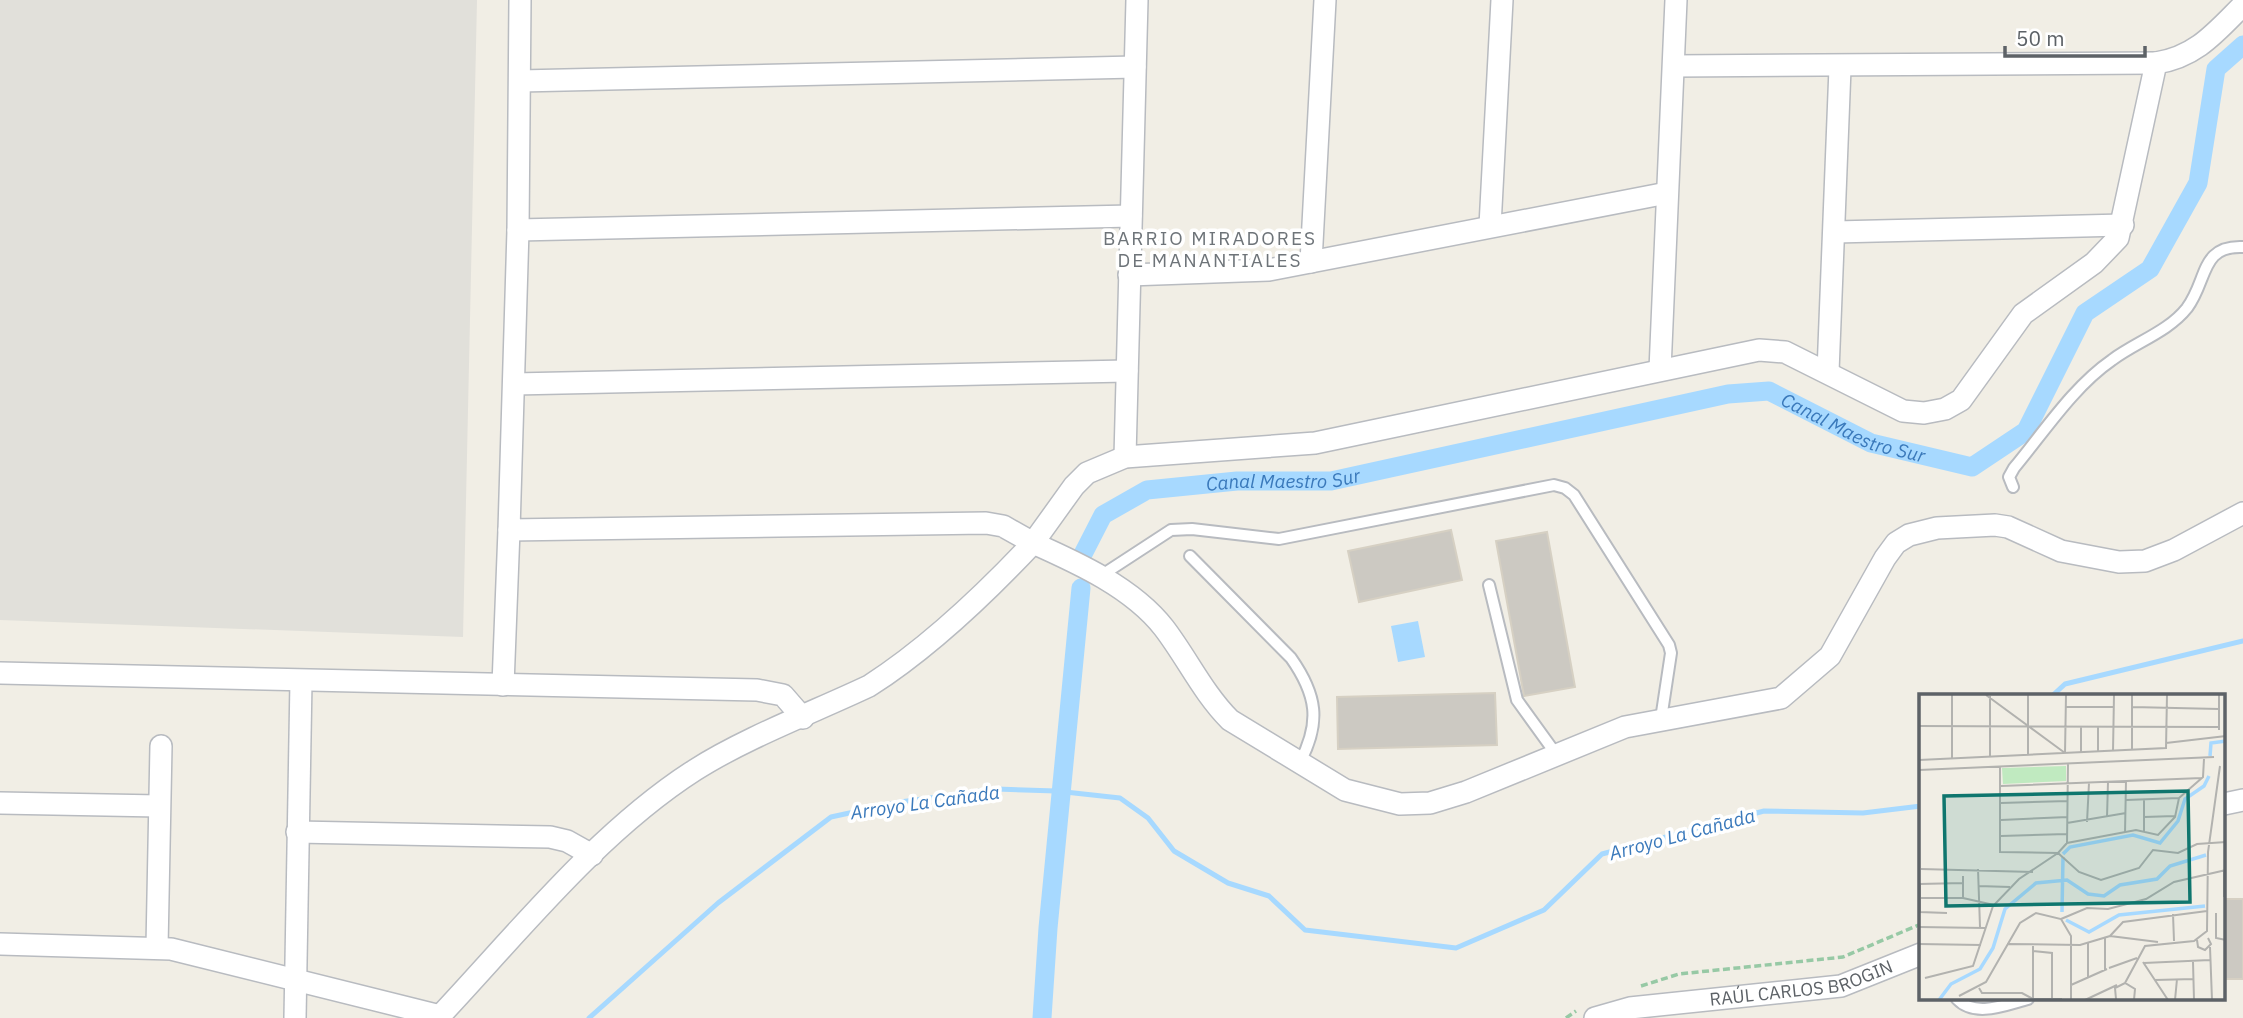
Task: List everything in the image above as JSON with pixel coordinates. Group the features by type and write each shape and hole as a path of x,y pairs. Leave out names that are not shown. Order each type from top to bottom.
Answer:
{"street":[{"path":"503,685 518,230 520,0"},
{"path":"1125,457 1137,0"},
{"path":"1311,262 1325,0"},
{"path":"1490,226 1502,0"},
{"path":"1660,370 1676,0"},
{"path":"1674,66 1840,68 2156,63 2177,60 2192,53 2243,5"},
{"path":"0,943 157,947 439,1017 592,855 695,769 869,687 891,672 1006,572 1033,543 1087,473 1125,457 1315,443 1771,348 1828,372 1903,411 1924,413 1945,409 1961,400 2023,314 2108,251 2123,225 2156,63"},
{"path":"520,81 1135,67"},
{"path":"1828,372 1840,68"},
{"path":"1129,275 1244,273 1667,193"},
{"path":"518,230 1131,216"},
{"path":"1835,232 2123,225"},
{"path":"514,384 1127,371"},
{"path":"509,530 986,523 1003,526 1099,577 1145,608 1163,626 1216,705 1230,720 1345,790 1400,804 1430,803 1466,792 1625,727 1756,705 1781,698 1830,656 1885,558 1896,543 1909,535 1937,528 1995,525 2008,527 2062,551 2119,562 2145,561 2174,550 2243,513"},
{"path":"0,673 768,691 783,695 803,718"},
{"path":"295,1018 301,681"},
{"path":"157,947 161,746"},
{"path":"0,803 159,806"},
{"path":"297,832 550,837 567,841 592,855"},
{"name":"RAÚL CARLOS BROGIN","path":"1587,1014 1841,986 1919,955"}],"lane":[{"path":"2013,487 2009,477 2014,468 2099,371 2178,318 2197,290 2212,256 2221,248 2243,247"},
{"path":"1099,577 1171,530 1192,529 1279,539 1555,485 1574,495 1669,645 1671,653 1661,719"},
{"path":"1190,556 1291,658 1304,676 1314,700 1314,726 1310,743 1300,762"},
{"path":"1489,585 1517,700 1556,754"},
{"path":"1958,1000 1962,1006 1979,1012 2024,1000"}],"path":[{"path":"1630,990 1679,974 1816,962 1843,957 1919,926"},
{"path":"1566,1018 1587,1014"}],"shaded area":[{"path":"0,0 477,0 463,637 0,620"}],"water":[{"path":"1418,621 1425,657 1398,662 1391,626"}],"building":[{"path":"1451,530 1462,580 1359,602 1348,551"},
{"path":"1547,532 1575,687 1524,696 1496,541"},
{"path":"1495,693 1497,745 1338,749 1337,697"},
{"path":"2226,899 2243,899 2243,979 2226,979"}],"waterway":[{"name":"Canal Maestro Sur","path":"1083,554 1103,515 1147,490 1237,481 1331,481 1728,394 1769,391 1871,443 1972,467 2026,431 2085,313 2150,269 2198,183 2216,69 2243,45"},
{"name":"Canal Maestro Sur","path":"1042,1018 1048,928 1081,588"},
{"name":"Arroyo La Cañada","path":"2054,694 2065,684 2243,641"},
{"name":"Arroyo La Cañada","path":"589,1018 718,903 831,817 900,802 996,789 1056,791 1120,798 1148,818 1174,851 1228,883 1269,896 1305,930 1456,948 1544,910 1602,854 1764,811 1863,813 1919,806"}],"district":[{"name":"BARRIO MIRADORES DE MANANTIALES","path":"1210,249"}]}
